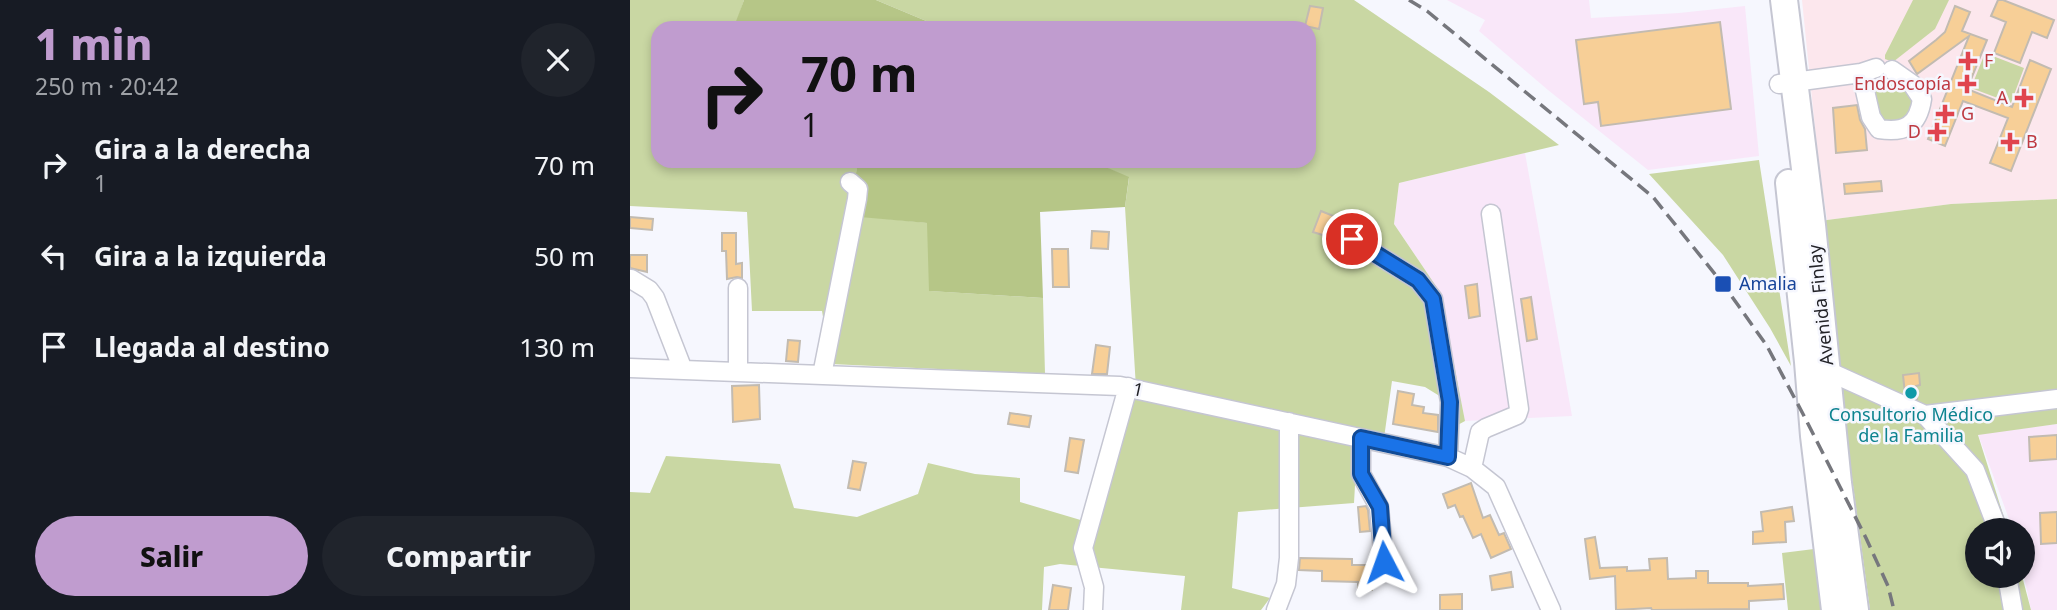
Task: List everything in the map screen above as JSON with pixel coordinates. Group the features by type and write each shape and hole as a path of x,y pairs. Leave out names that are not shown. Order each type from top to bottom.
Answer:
{"highway":[{"name":"Avenida Finlay","path":"1770,0 1787,83"},
{"name":"Avenida Finlay","path":"1784,0 1787,83 1818,366 1838,483 1855,610"},
{"name":"Avenida Finlay","path":"1818,366 1814,436 1835,610"}],"street":[{"path":"1787,83 1876,70"},
{"path":"822,375 857,199 858,189 850,182"},
{"path":"1472,468 1480,432 1517,415 1519,409 1491,214"},
{"path":"1352,239 1418,280 1433,299 1450,402 1448,457"},
{"path":"631,279 649,290 655,298 683,370"},
{"path":"738,288 738,372"},
{"path":"1818,366 1925,415 1975,470 1993,518"},
{"name":"1","path":"630,368 1128,387 1448,457 1472,468 1496,486 1551,610"},
{"path":"1093,610 1094,586 1083,548 1128,387"},
{"path":"1925,415 2057,399"},
{"path":"1276,610 1286,584 1289,558 1289,422"},
{"path":"1361,438 1361,474 1380,507 1384,562"},
{"path":"2009,588 2013,610"}],"shaded area":[{"path":"1447,0 1589,0 1591,18 1745,6 1759,156 1648,170 1479,31 1485,20"},
{"path":"1802,0 2057,0 2057,199 1951,204 1827,220"},
{"path":"1525,153 1572,416 1465,421 1440,292 1394,224 1399,183"},
{"path":"2057,424 2057,610 2031,610 2026,588 2035,588 2035,518 2009,518 1978,434"}],"green space":[{"path":"630,0 744,0 737,21 651,21 651,168 857,168 850,215 928,223 930,291 1043,298 1045,374 831,364 822,311 752,311 747,212 630,206"},
{"path":"744,0 876,0 926,21 736,21"},
{"path":"876,0 1354,0 1489,92 1559,145 1399,183 1394,224 1440,292 1465,421 1454,427 1446,400 1425,387 1392,381 1384,438 1358,432 1354,503 1238,512 1232,588 1270,598 1261,610 1181,610 1185,576 1060,564 1044,567 1042,610 630,610 630,492 650,493 666,456 780,464 794,508 857,517 918,494 928,463 975,474 1020,478 1020,502 1094,524 1136,388 1125,207 1129,178 1107,168 1316,168 1316,21 926,21"},
{"path":"1913,0 1949,0 1935,29 1893,62 1885,59 1885,55"},
{"path":"1985,53 2024,68 2011,103 1971,88"},
{"path":"1905,84 1915,95 1911,117 1889,124 1877,117 1873,94 1876,88"},
{"path":"1759,160 1791,366 1723,255 1649,174"},
{"path":"857,168 1108,168 1129,177 1125,207 1040,212 1043,298 929,291 927,223 849,216"},
{"path":"2057,199 2057,424 1978,435 2004,518 1965,518 1965,588 2025,588 2031,610 1870,610 1838,375 1812,225 1827,220 1951,204"},
{"path":"1814,549 1821,610 1788,610 1782,553"}],"building":[{"path":"1998,0 2054,20 2047,38 2032,32 2020,63 1994,53 2006,22 1991,16"},
{"path":"1310,6 1323,8 1319,29 1316,28 1316,21 1306,21"},
{"path":"1955,6 1970,12 1962,31 1987,40 1967,89 2012,107 2030,60 2051,69 2011,171 1990,163 2008,118 1963,101 1945,146 1928,139 1969,36 1917,74 1909,61 1945,32"},
{"path":"1720,22 1731,109 1601,126 1598,102 1584,104 1576,40"},
{"path":"1857,105 1865,129 1867,150 1836,153 1833,108"},
{"path":"1881,181 1882,191 1845,194 1844,184"},
{"path":"1321,211 1336,217 1329,237 1313,232"},
{"path":"630,217 653,219 652,230 630,228"},
{"path":"1092,231 1109,232 1108,249 1091,248"},
{"path":"722,233 736,233 736,264 742,263 742,278 727,279"},
{"path":"1052,249 1068,249 1069,287 1053,287"},
{"path":"630,255 647,255 647,272 630,268"},
{"path":"1477,284 1480,316 1469,318 1465,286"},
{"path":"1531,297 1537,339 1527,341 1521,299"},
{"path":"788,340 800,341 798,362 786,361"},
{"path":"1096,345 1110,347 1107,374 1092,374"},
{"name":"Consultorio Médico de la Familia","path":"1919,373 1917,399 1905,394 1903,375"},
{"path":"759,385 760,419 733,422 732,386"},
{"path":"1398,391 1414,394 1412,405 1424,407 1423,413 1438,415 1438,432 1393,424"},
{"path":"1010,413 1031,416 1029,427 1008,424"},
{"path":"2057,435 2057,459 2030,461 2029,437"},
{"path":"1070,438 1084,440 1078,473 1065,471"},
{"path":"853,461 866,463 860,490 848,488"},
{"path":"1471,483 1483,518 1490,515 1499,535 1504,533 1511,549 1491,558 1481,534 1473,538 1463,516 1460,517 1455,505 1448,508 1443,494"},
{"path":"1366,506 1370,531 1360,532 1358,507"},
{"path":"1792,507 1794,521 1785,522 1786,542 1753,544 1753,532 1763,531 1761,512"},
{"path":"2057,512 2057,543 2041,544 2040,513"},
{"path":"1595,537 1600,568 1650,570 1649,559 1667,558 1668,579 1696,578 1696,571 1708,571 1708,583 1748,583 1748,586 1783,584 1784,599 1749,601 1749,609 1616,610 1615,576 1590,579 1585,539"},
{"path":"1300,558 1352,559 1352,565 1372,565 1372,590 1358,589 1358,582 1322,581 1322,571 1299,570"},
{"path":"1511,572 1513,587 1492,590 1490,576"},
{"path":"1053,585 1071,588 1068,610 1049,610"},
{"path":"1462,594 1462,610 1440,610 1440,595"}],"railway":[{"path":"1409,0 1427,11 1653,197 1723,284 1767,346 1803,414 1866,538 1888,586 1894,610"}],"place":[{"name":"F","path":"1968,61"},
{"name":"Endoscopía","path":"1967,84"},
{"name":"A","path":"2024,98"},
{"name":"G","path":"1945,114"},
{"name":"D","path":"1937,132"},
{"name":"B","path":"2010,142"},
{"name":"Amalia","path":"1723,284"},
{"name":"Consultorio Médico de la Familia","path":"1911,393"}],"route":[{"path":"1352,239 1418,280 1433,299 1450,402 1448,457 1361,438 1361,474 1380,507 1384,562"}]}
